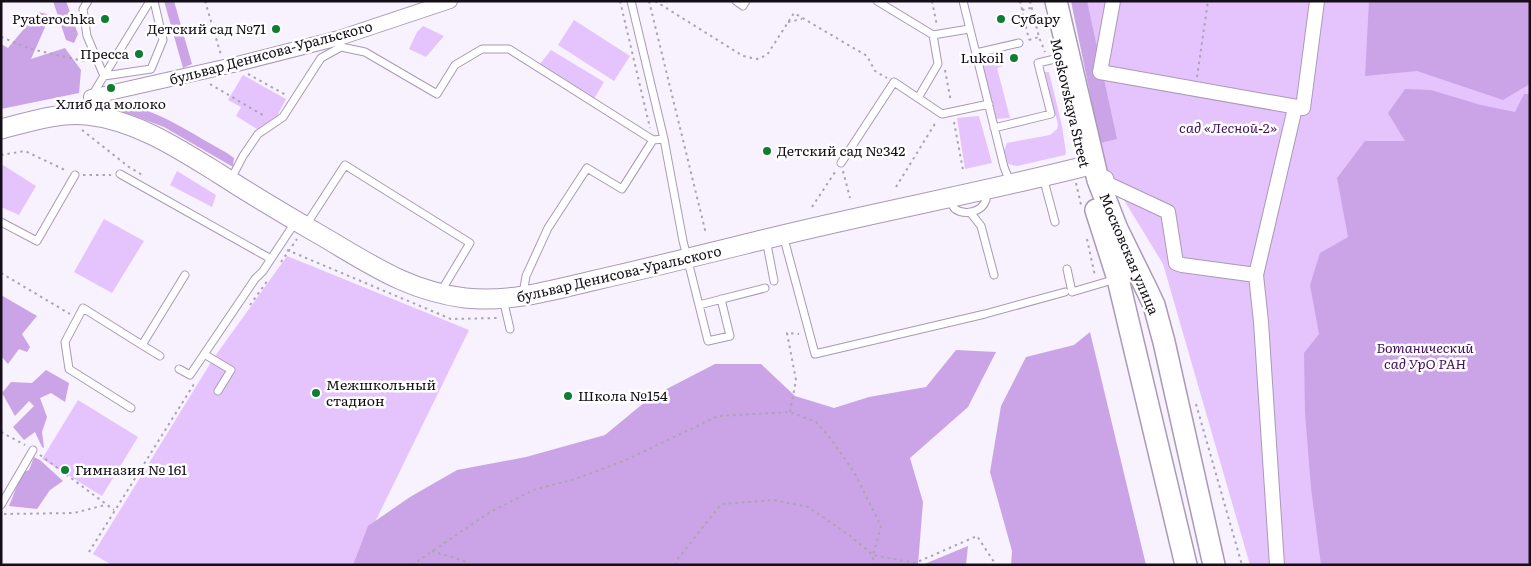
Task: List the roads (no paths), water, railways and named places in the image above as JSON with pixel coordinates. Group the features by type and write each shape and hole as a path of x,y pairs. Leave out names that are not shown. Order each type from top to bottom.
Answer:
{"main road":[{"name":"Московская улица","path":"1056,1 1092,170 1094,205 1118,279 1186,565"},
{"name":"Moskovskaya Street","path":"1038,5 1054,59 1092,170"},
{"name":"Московская улица","path":"1092,170 1154,306 1164,342 1214,565"}],"street":[{"name":"бульвар Денисова-Уральского","path":"1,129 65,115 193,74 339,38 450,1"},
{"path":"1113,1 1100,72 1296,108 1303,108 1317,1"},
{"name":"бульвар Денисова-Уральского","path":"89,106 112,120 149,133 176,147 301,227 392,277 417,287 440,293 484,300 523,296 1010,183 1043,176 1092,170"},
{"path":"1277,565 1261,322 1256,274 1296,108"},
{"path":"1092,170 1106,178 1108,184 1168,212 1176,263 1256,274"}],"lane":[{"path":"88,1 84,9 87,36 104,76"},
{"path":"89,106 104,76 150,1"},
{"path":"104,76 151,69 164,40 154,1"},
{"path":"632,1 664,139 683,241 708,341 730,336 721,299"},
{"path":"736,1 744,6 746,1"},
{"path":"877,1 934,35 969,29"},
{"path":"963,1 1004,167 1010,183"},
{"path":"918,98 938,64 934,35"},
{"path":"976,53 1019,43"},
{"path":"230,181 243,156 258,134 283,117 321,58 341,47 365,52 437,94 455,64 482,49 509,49 653,140 664,139"},
{"path":"994,128 1051,114 1038,63 1054,59"},
{"path":"841,163 894,82 942,114 989,104"},
{"path":"523,296 526,276 548,228 587,168 622,189 653,140"},
{"path":"178,368 190,375 255,279 301,227 345,165 470,243 440,293"},
{"path":"120,174 271,259"},
{"path":"1,222 37,241 75,175"},
{"path":"1043,176 1055,222"},
{"path":"949,198 954,208 961,212 970,212 978,209 986,201 987,189"},
{"path":"970,212 981,226 994,275"},
{"path":"774,281 775,237"},
{"path":"775,237 811,335 815,354 985,314 1064,292"},
{"path":"1067,269 1072,292 1118,279"},
{"path":"142,345 185,275"},
{"path":"699,304 766,288"},
{"path":"503,299 510,329"},
{"path":"131,408 69,369 65,342 83,308 160,356"},
{"path":"204,354 231,370 218,391"},
{"path":"1,505 33,450"}],"place":[{"name":"Pyaterochka","path":"105,19"},
{"name":"Субару","path":"1001,19"},
{"name":"Детский сад №71","path":"276,29"},
{"name":"Пресса","path":"139,54"},
{"name":"Lukoil","path":"1014,58"},
{"name":"Хлиб да молоко","path":"111,88"},
{"name":"Детский сад №342","path":"767,151"},
{"name":"Межшкольный стадион","path":"316,393"},
{"name":"Школа №154","path":"568,396"},
{"name":"Гимназия № 161","path":"65,470"}],"park label":[{"name":"сад «Лесной-2»","path":"1228,128"},
{"name":"Ботанический сад УрО РАН","path":"1425,356"}]}
